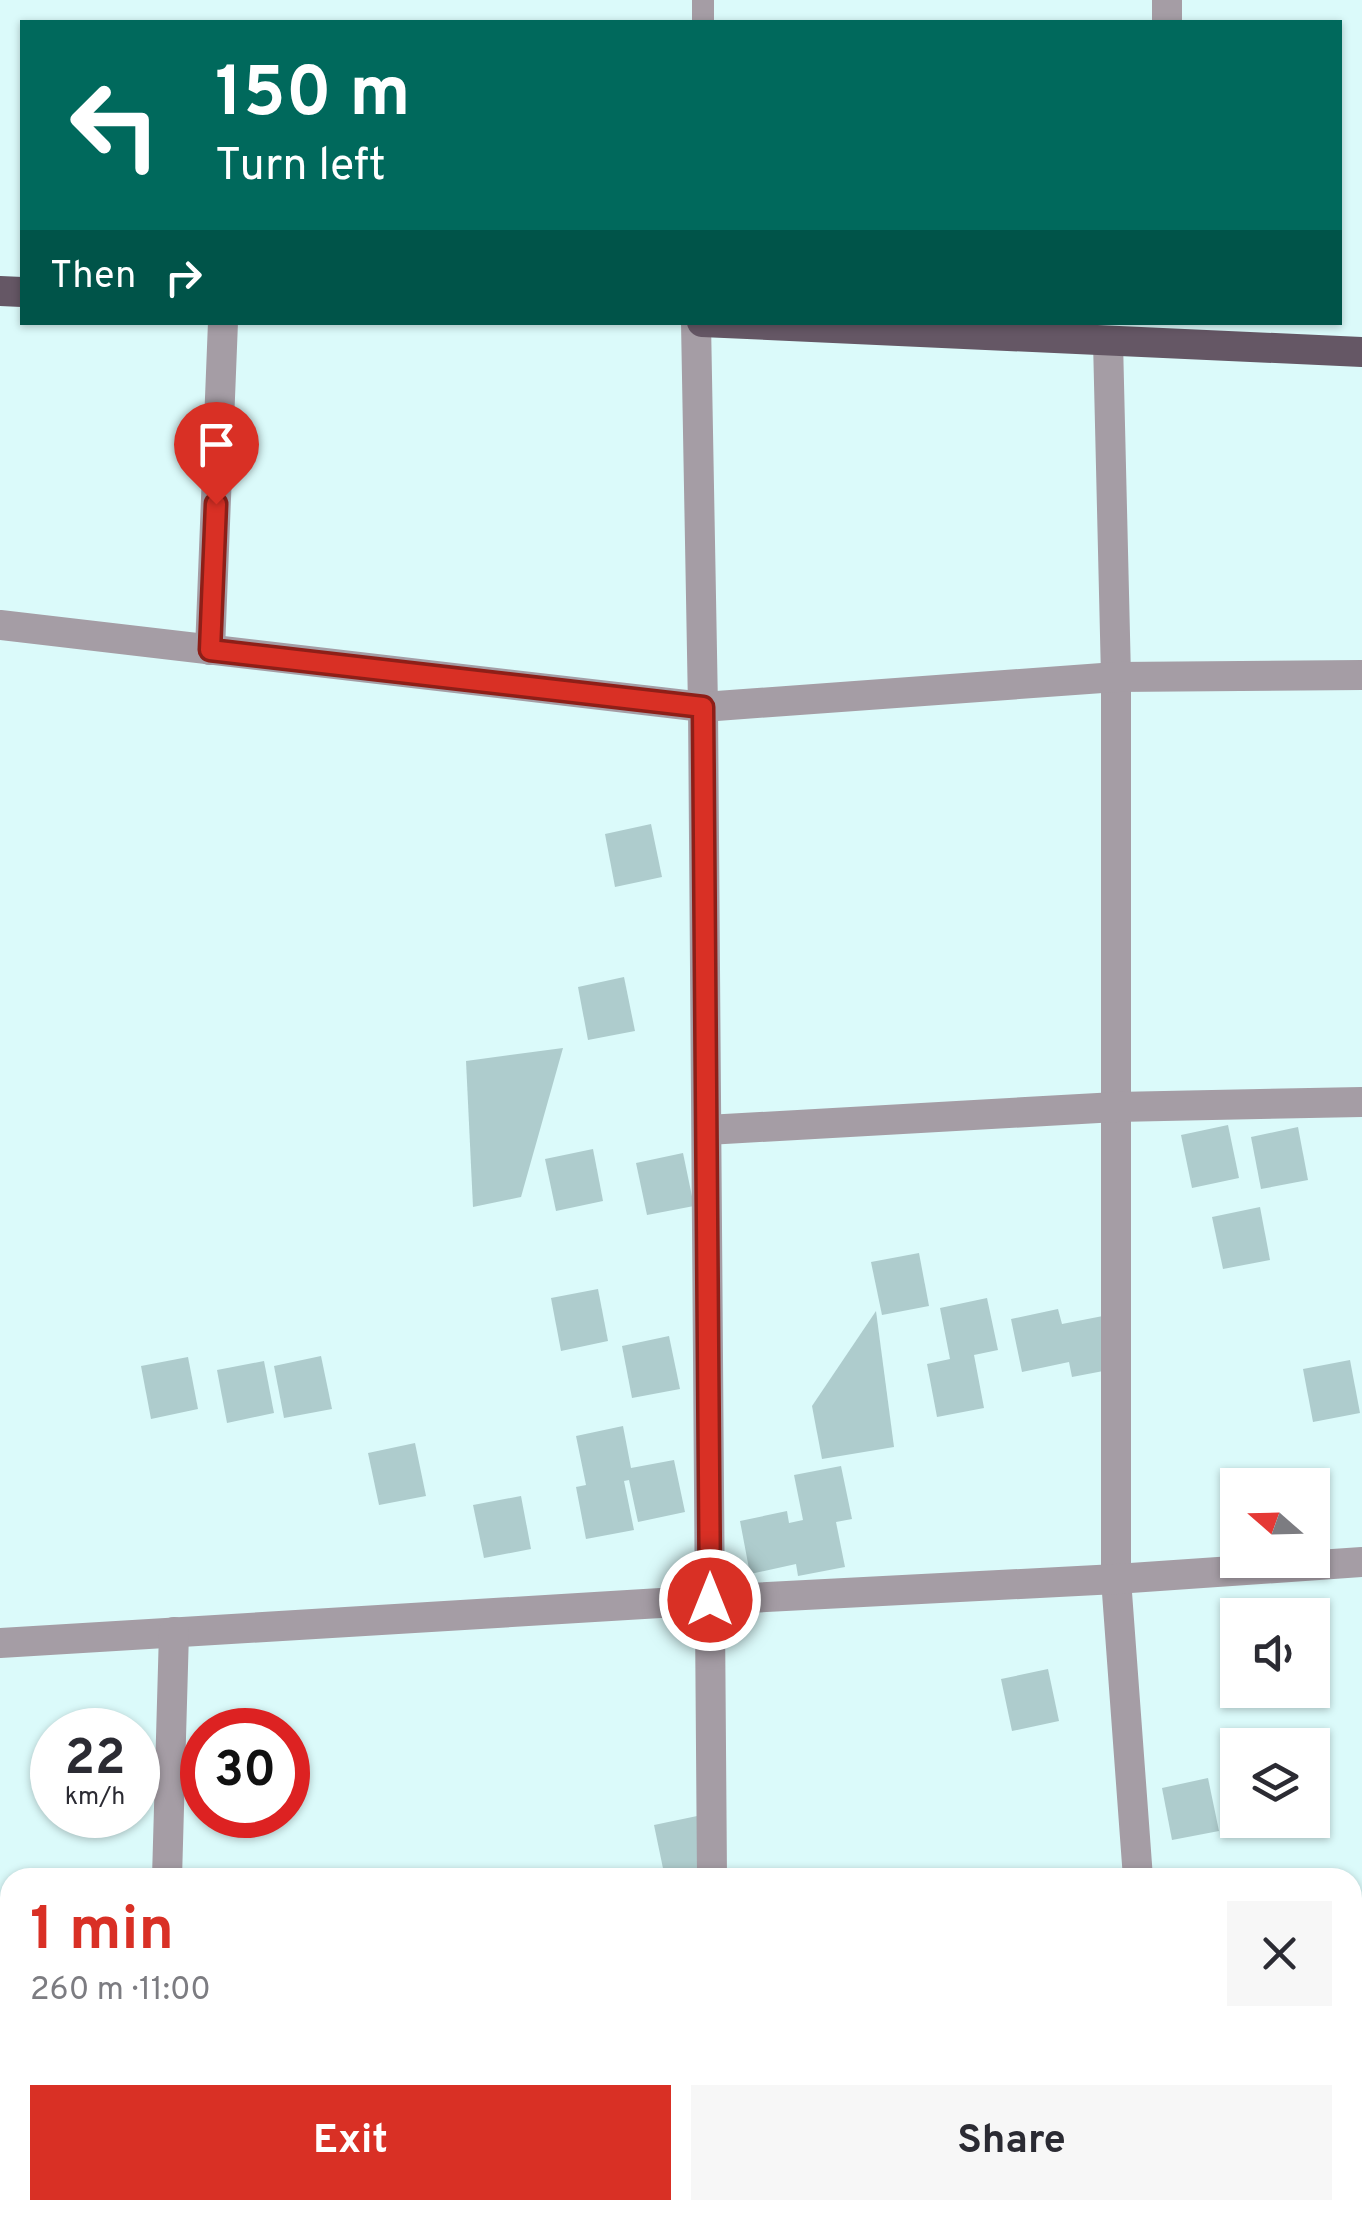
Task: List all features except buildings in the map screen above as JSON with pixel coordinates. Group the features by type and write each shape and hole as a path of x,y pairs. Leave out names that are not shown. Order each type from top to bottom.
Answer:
{"main road":[{"path":"767,325 1108,340 1164,333 1362,352"}],"street":[{"path":"210,650 223,325"},
{"path":"699,325 712,1868"},
{"path":"1108,340 1116,677 1116,1579 1137,1868"},
{"path":"0,625 703,707 1116,677 1362,675"},
{"path":"707,1130 1116,1107 1362,1102"},
{"path":"0,1643 1362,1562"},
{"path":"167,1868 174,1632"}],"route":[{"path":"216,504 210,650 703,707 710,1600"}]}
